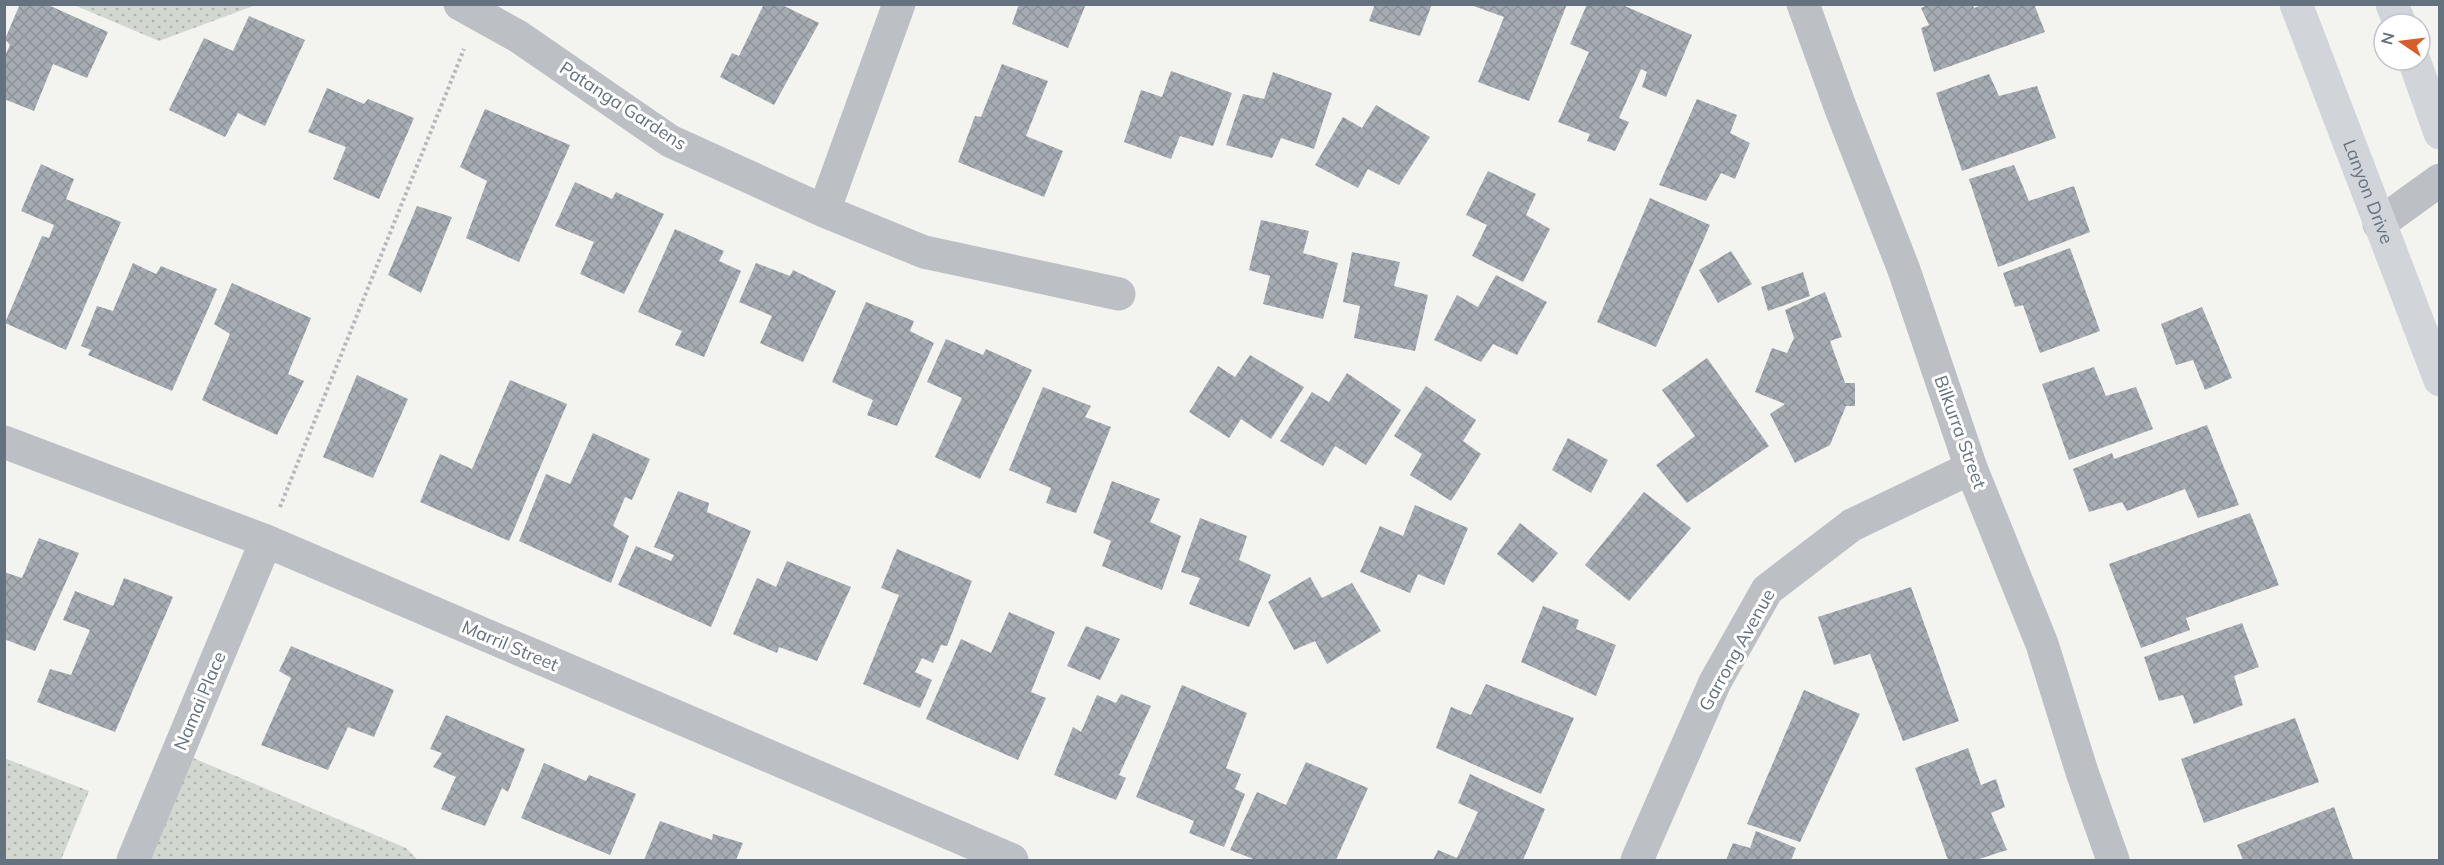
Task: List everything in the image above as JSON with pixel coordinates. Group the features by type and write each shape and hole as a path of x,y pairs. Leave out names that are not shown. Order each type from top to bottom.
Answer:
{"main road":[{"name":"Lanyon Drive","path":"2296,4 2439,380"},
{"path":"2418,72 2439,133"}],"street":[{"path":"824,211 899,4"},
{"name":"Bilkurra Street","path":"1803,4 1840,109 1904,270 1971,468 2042,644 2113,861"},
{"name":"Patanga Gardens","path":"470,9 519,37 670,141 824,211 924,252 1119,294"},
{"path":"2379,224 2439,180"},
{"name":"Marril Street","path":"4,442 266,541 1012,861"},
{"name":"Garrong Avenue","path":"1637,861 1715,682 1767,590 1852,525 1971,468"},
{"name":"Namai Place","path":"133,861 266,541"}],"path":[{"path":"266,541 470,9"}],"shaded area":[{"path":"256,4 159,41 74,5"},
{"path":"179,752 406,848 418,860 134,860"},
{"path":"4,758 89,791 61,860 5,860"}],"building":[{"path":"20,4 46,4 108,32 87,78 53,64 34,111 4,99 4,58 10,45 5,39"},
{"path":"764,4 780,4 819,23 774,105 720,77 732,53 739,56"},
{"path":"1019,4 1086,4 1068,48 1012,24"},
{"path":"1375,4 1432,4 1420,36 1369,21"},
{"path":"1468,4 1567,4 1529,101 1478,82 1504,17"},
{"path":"1587,4 1620,4 1692,35 1666,97 1642,87 1647,72 1641,69 1619,118 1629,122 1615,151 1587,141 1590,134 1558,122 1589,52 1570,44"},
{"path":"1930,4 1973,4 1974,8 1984,4 2034,4 2045,32 1934,72 1921,28 1929,25 1921,8"},
{"path":"249,16 305,40 265,126 238,113 225,137 169,110 204,38 233,51"},
{"path":"1002,64 1048,81 1026,136 1063,151 1044,197 958,162 975,116 981,117"},
{"path":"1171,71 1232,93 1213,146 1180,136 1171,159 1124,142 1141,90 1162,97"},
{"path":"1273,72 1332,93 1314,149 1281,138 1272,158 1226,145 1243,94 1264,99"},
{"path":"1989,74 1999,96 2037,86 2056,138 1962,171 1936,93"},
{"path":"327,88 364,104 368,99 414,118 379,199 333,179 346,147 308,132"},
{"path":"1697,99 1737,115 1730,133 1750,143 1735,179 1721,173 1706,201 1659,185"},
{"path":"1376,105 1430,137 1399,185 1368,169 1358,188 1315,165 1343,117 1362,128"},
{"path":"485,109 570,145 519,262 466,238 487,181 460,167"},
{"path":"41,164 74,179 66,199 121,222 66,350 5,323 42,236 49,238 54,225 21,211"},
{"path":"2014,165 2029,201 2074,186 2090,232 1998,267 1969,179"},
{"path":"1488,171 1536,194 1526,215 1550,229 1523,282 1472,256 1487,225 1466,215"},
{"path":"575,182 612,199 616,192 664,214 624,294 580,274 594,242 555,226"},
{"path":"1650,198 1710,225 1656,347 1597,322"},
{"path":"417,206 452,217 421,293 388,275"},
{"path":"1261,220 1309,231 1303,253 1338,263 1323,319 1263,304 1270,276 1249,270"},
{"path":"675,229 724,251 719,261 741,271 704,357 675,345 682,331 638,312"},
{"path":"2070,248 2100,331 2040,353 2023,305 2015,307 2003,273"},
{"path":"1731,251 1752,284 1718,303 1699,270"},
{"path":"1352,252 1400,262 1394,286 1428,295 1415,351 1354,338 1360,306 1343,302"},
{"path":"133,263 156,274 161,266 217,289 172,391 88,355 91,350 81,346 97,306 113,311"},
{"path":"756,263 790,276 793,270 836,291 803,362 760,343 772,316 739,302"},
{"path":"1803,272 1810,296 1768,311 1761,287"},
{"path":"1496,275 1547,302 1517,355 1493,344 1481,362 1434,340 1457,295 1478,307"},
{"path":"232,283 311,318 288,374 304,381 277,435 202,400 230,334 214,324"},
{"path":"1825,292 1842,337 1830,341 1845,383 1855,383 1855,406 1846,406 1830,445 1795,463 1770,414 1785,404 1755,392 1772,348 1787,353 1794,338 1785,310"},
{"path":"866,302 914,321 910,331 934,343 897,426 867,415 873,400 832,382"},
{"path":"2202,307 2232,378 2205,390 2193,360 2176,365 2161,324"},
{"path":"946,339 983,355 986,349 1032,370 980,479 935,457 962,398 927,382"},
{"path":"1250,355 1304,387 1271,439 1241,419 1229,438 1189,412 1218,366 1235,377"},
{"path":"1707,358 1769,446 1687,503 1656,465 1695,436 1662,390"},
{"path":"2094,367 2106,396 2136,387 2153,429 2069,460 2042,384"},
{"path":"1347,373 1401,410 1366,465 1335,446 1323,466 1280,441 1312,392 1329,402"},
{"path":"357,375 408,399 373,478 323,457"},
{"path":"510,380 567,404 509,541 420,502 440,454 472,469"},
{"path":"1426,386 1476,420 1463,441 1481,454 1451,501 1410,475 1422,454 1394,436"},
{"path":"1043,387 1091,406 1085,417 1111,427 1076,513 1046,503 1051,488 1009,470"},
{"path":"2207,425 2239,505 2198,518 2185,489 2127,511 2122,502 2089,512 2073,469 2112,453 2114,459"},
{"path":"593,433 650,459 632,500 625,497 613,526 629,536 611,583 519,541 546,474 570,484"},
{"path":"1568,438 1608,460 1591,493 1552,470"},
{"path":"1112,481 1160,499 1150,522 1181,536 1162,590 1102,566 1111,541 1093,533"},
{"path":"678,491 709,503 707,512 751,531 711,627 618,585 636,546 671,561 674,555 654,547"},
{"path":"1644,492 1691,528 1629,601 1585,565"},
{"path":"1415,505 1468,528 1444,585 1418,574 1410,593 1360,572 1380,526 1403,536"},
{"path":"2250,513 2279,585 2186,618 2190,630 2141,648 2109,564"},
{"path":"1200,518 1247,536 1239,560 1271,575 1249,627 1189,604 1200,578 1181,572"},
{"path":"1520,523 1558,553 1533,583 1497,554"},
{"path":"39,538 79,553 35,651 4,639 4,572 22,578"},
{"path":"897,549 972,581 947,646 941,645 933,663 922,658 915,672 932,680 920,708 863,684 899,595 881,588"},
{"path":"787,561 851,587 817,661 779,647 777,653 733,634 757,578 776,587"},
{"path":"1310,577 1322,598 1352,583 1381,631 1327,664 1315,641 1294,650 1268,602"},
{"path":"124,578 173,597 115,732 37,702 50,669 71,675 90,630 63,620 75,591 113,606"},
{"path":"1911,587 1959,721 1903,741 1870,654 1834,665 1818,617"},
{"path":"1543,606 1579,620 1576,629 1616,645 1596,696 1521,662"},
{"path":"1009,612 1055,632 1031,692 1046,698 1018,760 926,719 961,639 991,653"},
{"path":"2242,623 2259,667 2234,676 2243,705 2194,724 2183,695 2159,701 2144,657"},
{"path":"1086,626 1120,639 1100,680 1067,666"},
{"path":"291,646 394,690 374,737 348,727 328,770 261,745 291,678 279,671"},
{"path":"1486,684 1574,718 1541,794 1436,748 1451,707 1471,715"},
{"path":"1182,685 1247,713 1226,768 1241,774 1235,789 1245,794 1224,847 1189,833 1194,821 1136,797"},
{"path":"1804,690 1860,714 1800,842 1747,824"},
{"path":"1121,694 1151,706 1119,775 1126,778 1116,800 1054,775 1073,727 1081,732 1097,695 1116,703"},
{"path":"446,715 525,749 508,792 502,788 485,826 441,809 456,777 433,767 442,753 430,749"},
{"path":"2295,718 2319,782 2204,823 2181,759"},
{"path":"1968,748 1981,785 1996,779 2005,807 1991,813 2007,850 1976,860 1948,860 1915,768"},
{"path":"1306,762 1368,788 1336,860 1256,860 1230,850 1257,792 1286,805"},
{"path":"544,763 586,781 589,775 636,794 610,855 521,818"},
{"path":"1470,774 1545,809 1523,860 1433,860 1438,850 1457,858 1478,812 1458,803"},
{"path":"2334,807 2353,859 2243,860 2237,845"},
{"path":"660,821 712,840 713,834 743,843 736,860 644,860"},
{"path":"1756,831 1796,848 1791,860 1726,860 1733,843 1750,848"}]}
